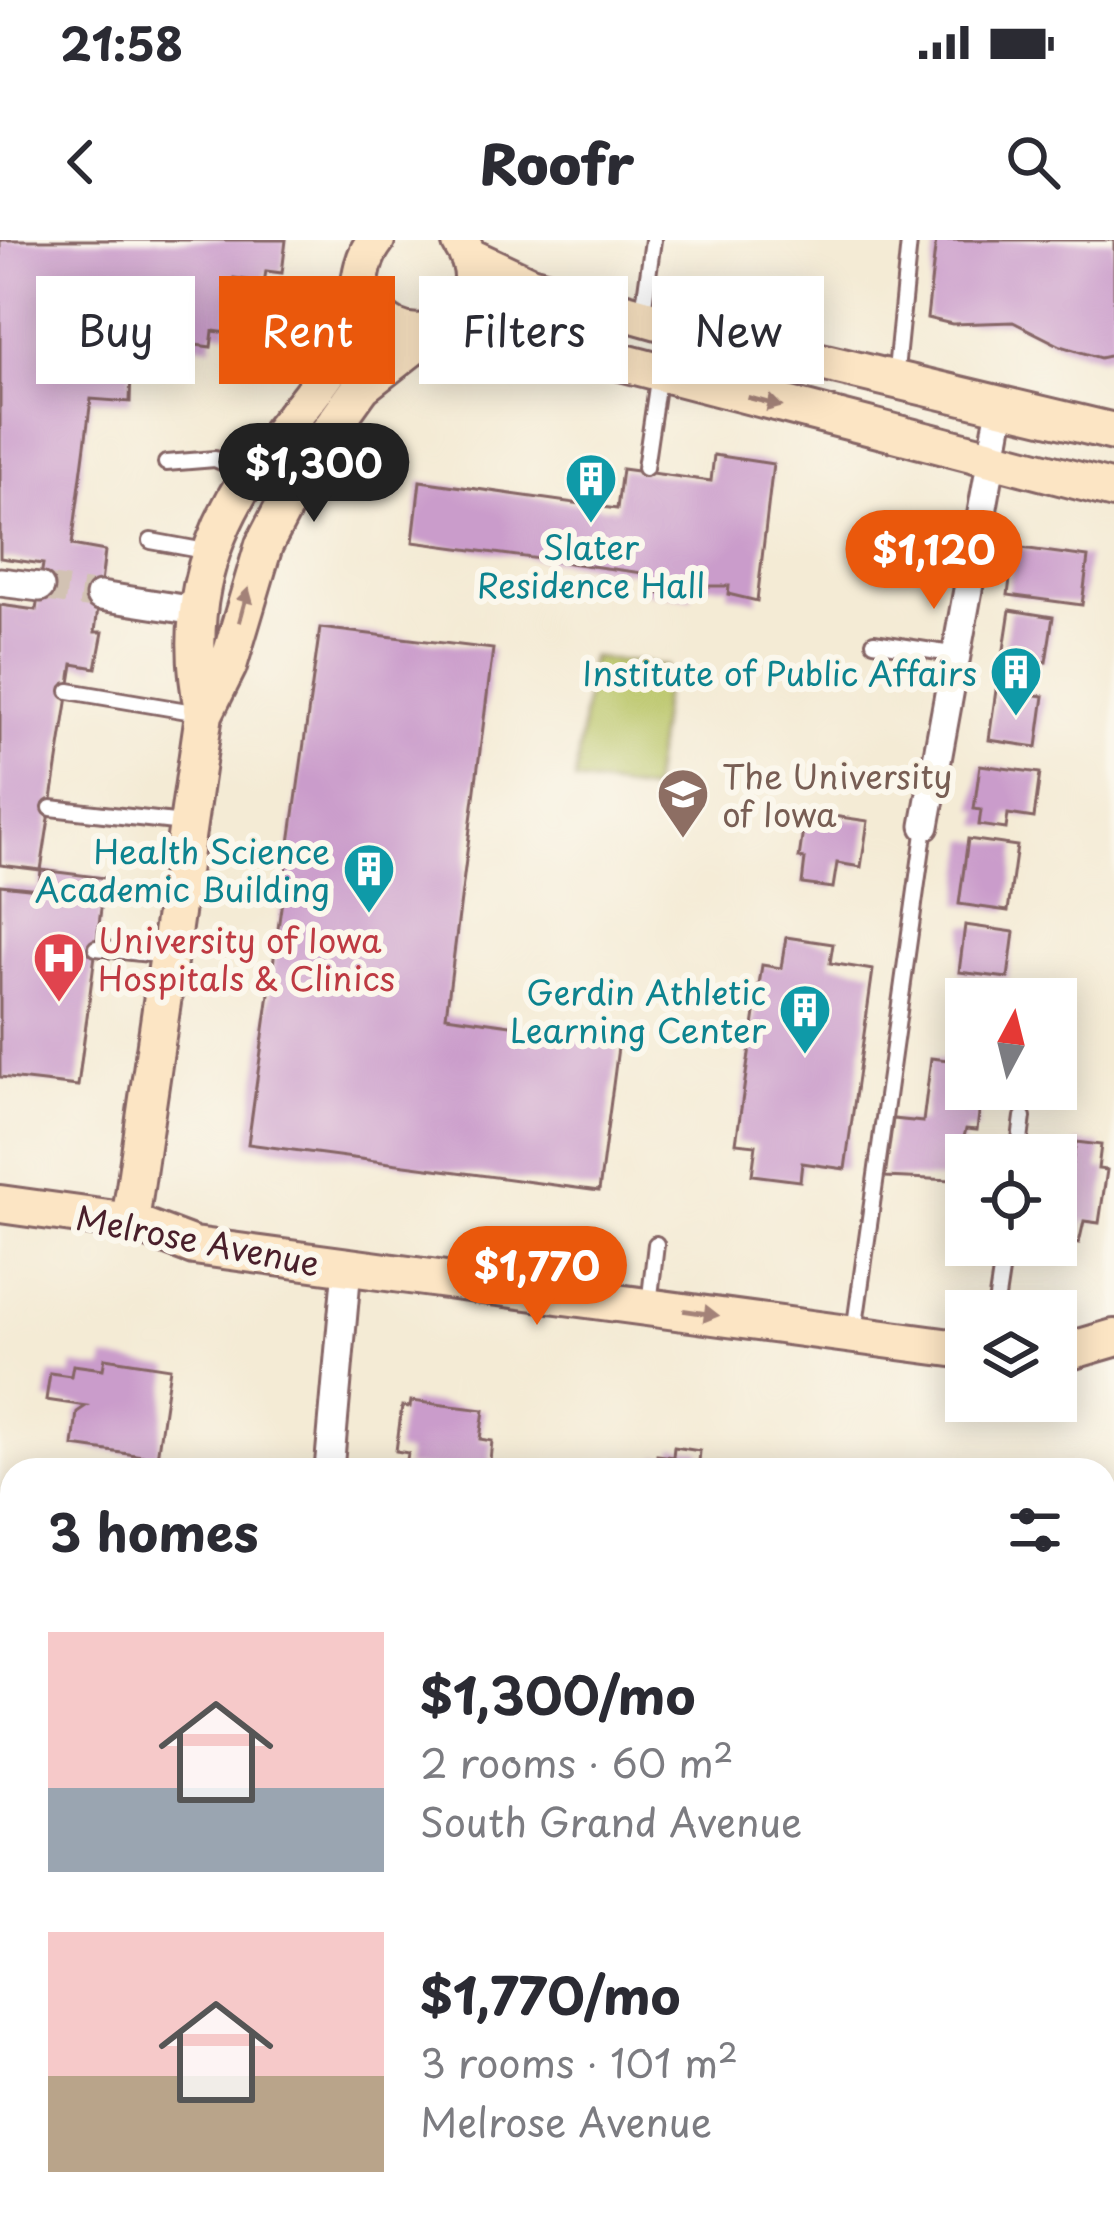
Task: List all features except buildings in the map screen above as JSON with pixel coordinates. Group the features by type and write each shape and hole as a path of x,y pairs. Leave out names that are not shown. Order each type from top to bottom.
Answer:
{"main road":[{"path":"361,276 365,254 376,240"},
{"path":"464,248 530,285 642,317 1114,432"},
{"path":"130,1222 204,714 228,666 246,593 290,492 362,386 419,344"},
{"path":"204,714 193,661 196,611 212,552 251,473 316,384"},
{"path":"697,384 1114,490"},
{"name":"Melrose Avenue","path":"0,1204 130,1222 194,1246 945,1347"},
{"path":"1077,1349 1114,1339"}],"street":[{"path":"925,826 1001,408"},
{"path":"0,582 40,587"},
{"path":"100,596 196,611"},
{"path":"330,1458 347,1267"}],"lane":[{"path":"642,317 652,240"},
{"path":"895,382 909,242"},
{"path":"645,467 657,384"},
{"path":"166,464 215,459 290,492"},
{"path":"151,541 212,552"},
{"path":"874,642 959,656"},
{"path":"69,691 204,714"},
{"path":"51,808 187,823"},
{"path":"854,1334 925,826"},
{"path":"96,948 168,956"},
{"path":"1021,1134 1024,1118"},
{"path":"649,1306 656,1244"}],"green space":[{"path":"591,657 667,666 651,791 575,781"}],"tunnel":[{"path":"40,587 100,596"}],"place":[{"name":"Slater Residence Hall","path":"591,525"},
{"name":"Institute of Public Affairs","path":"1016,718"},
{"name":"The University of Iowa","path":"683,840"},
{"name":"Health Science Academic Building","path":"369,915"},
{"name":"University of Iowa Hospitals & Clinics","path":"59,1004"},
{"name":"Gerdin Athletic Learning Center","path":"805,1056"}]}
